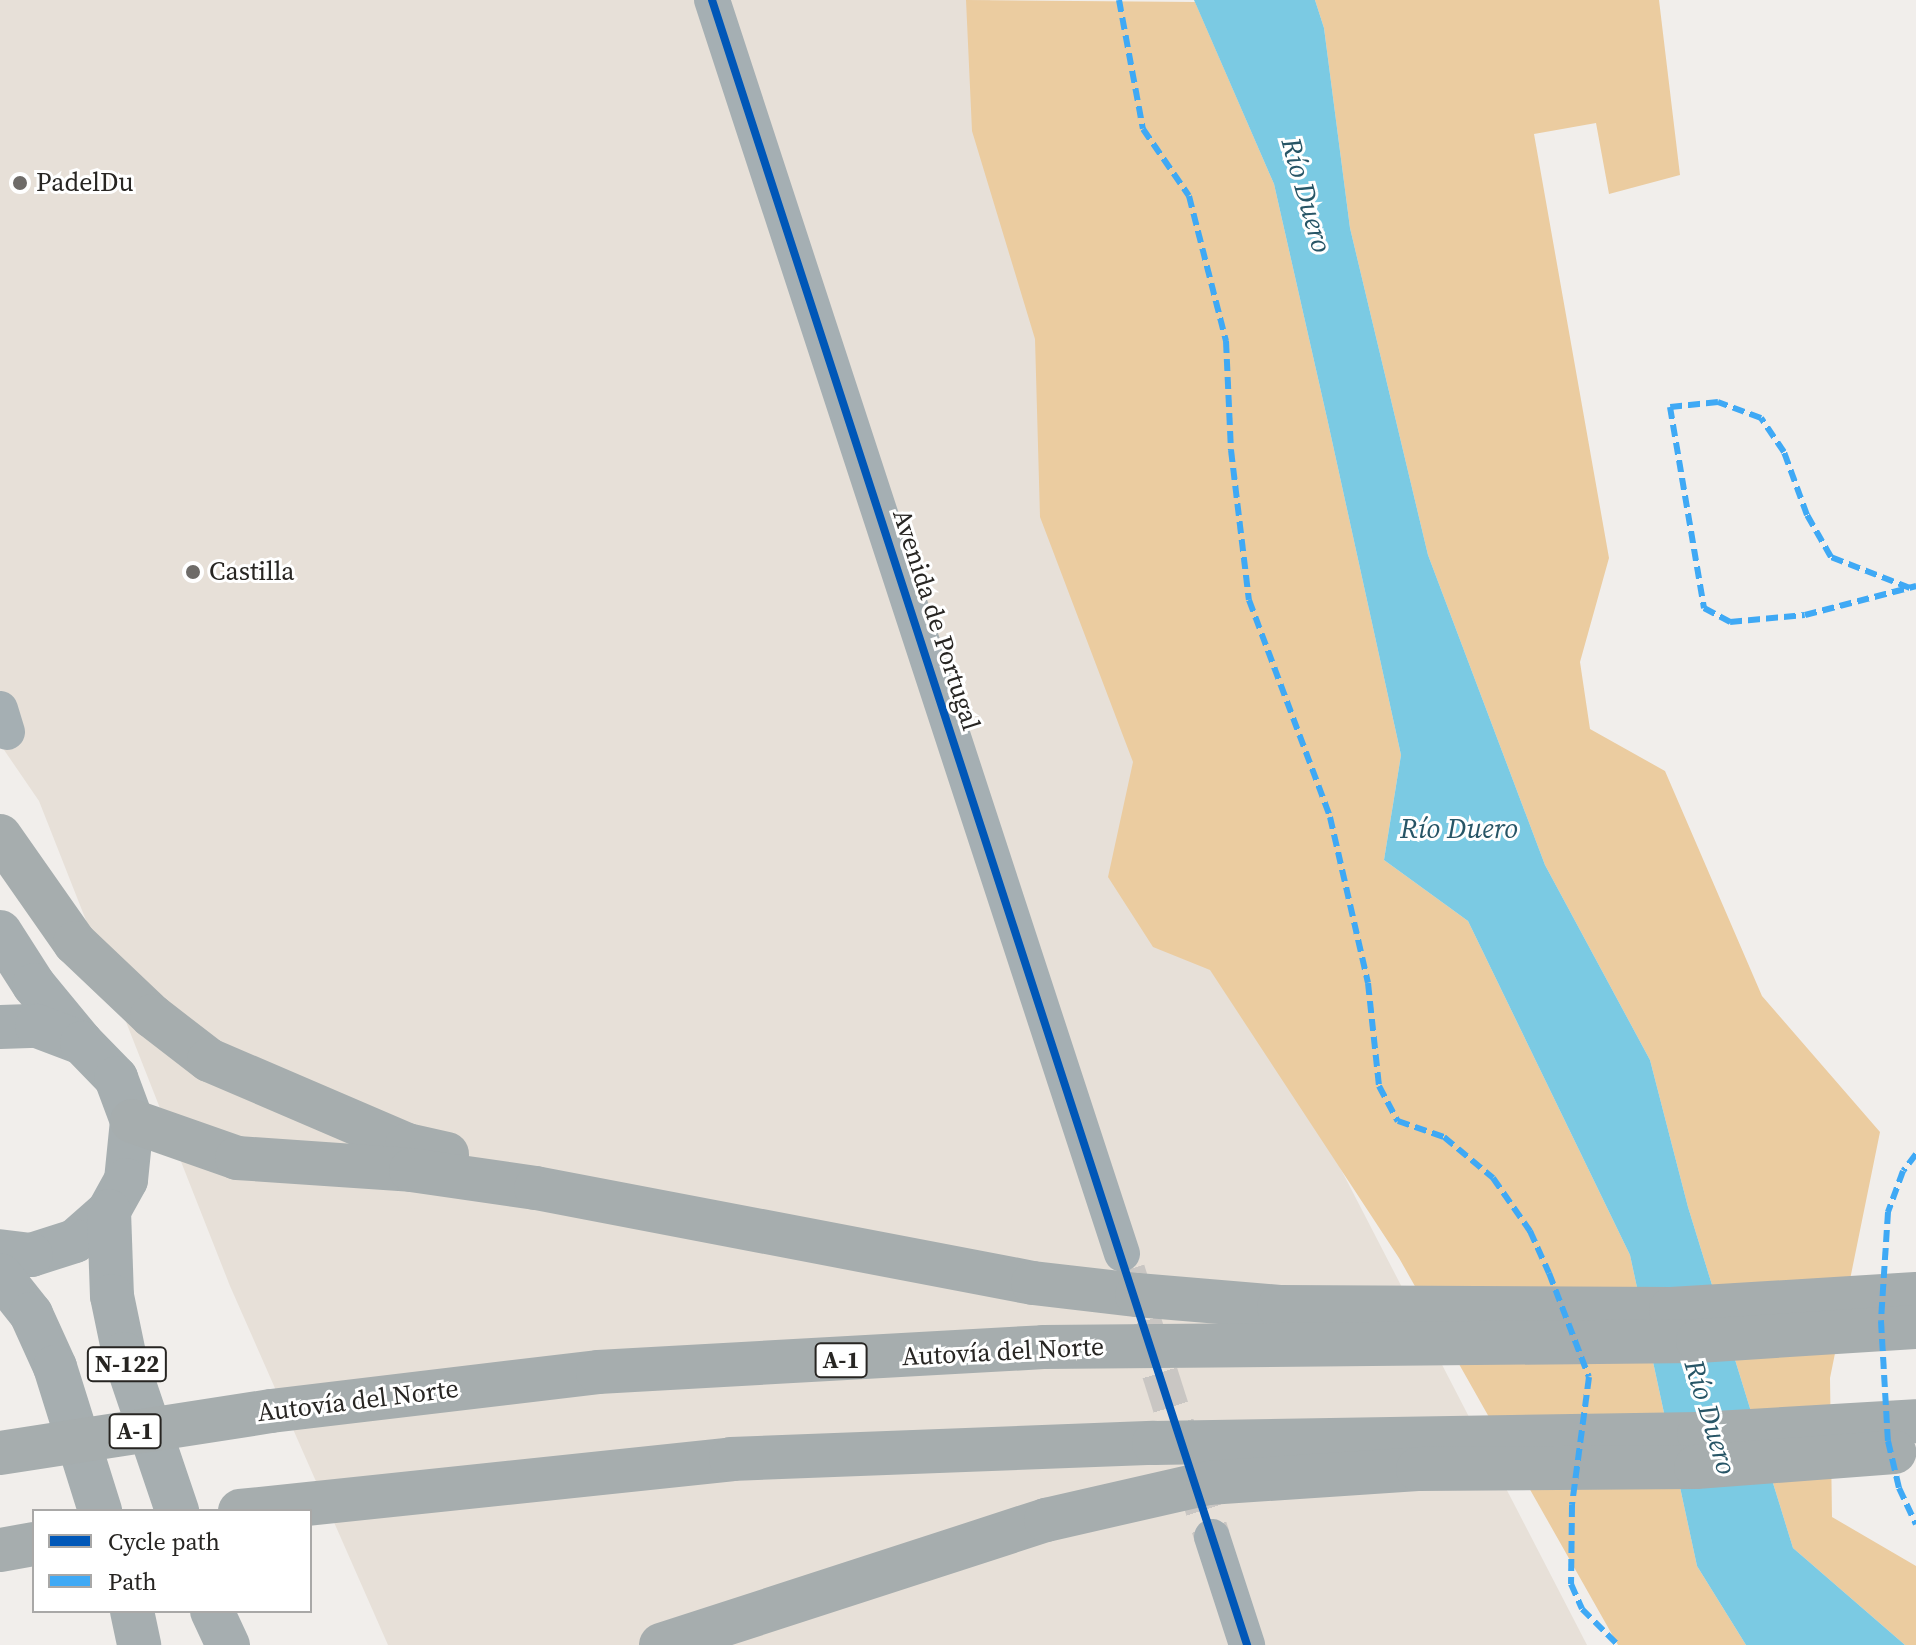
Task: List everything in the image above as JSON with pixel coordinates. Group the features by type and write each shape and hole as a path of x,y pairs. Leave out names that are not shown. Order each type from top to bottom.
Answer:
{"highway":[{"path":"0,836 75,943 152,1016 209,1060 407,1145 491,1163 536,1188"},
{"name":"N-122","path":"0,932 34,985 116,1078 132,1121 126,1180 109,1211 75,1241 31,1255 0,1251"},
{"name":"N-122","path":"0,1027 37,1026 82,1043"},
{"path":"132,1121 237,1158 411,1170 536,1188 1033,1283 1417,1324 1916,1294"},
{"name":"N-122","path":"109,1211 112,1296 124,1354 176,1509"},
{"name":"N-122","path":"0,1275 31,1314 55,1367 99,1509"},
{"name":"Autovía del Norte","path":"0,1453 271,1411 598,1372 1417,1324 1698,1341 1916,1327"},
{"path":"254,1509 731,1459 1416,1453 1916,1421"},
{"path":"661,1645 1124,1498 1208,1483 1416,1453 1696,1467 1916,1451"},
{"path":"0,1550 32,1544"},
{"path":"725,1645 922,1563"},
{"path":"132,1613 139,1645"},
{"path":"213,1613 228,1645"}],"street":[{"name":"Avenida de Portugal","path":"712,0 1122,1254"},
{"path":"1212,1537 1247,1645"}],"shaded area":[{"path":"0,0 990,0 1317,1123 1587,1645 388,1645 230,1286 39,801 0,744"},
{"path":"966,0 1195,2 1274,184 1327,418 1401,755 1384,860 1468,921 1630,1255 1697,1566 1746,1645 1618,1645 1399,1258 1210,970 1153,947 1108,877 1133,762 1040,517 1035,339 972,131"},
{"path":"1315,0 1659,0 1680,175 1609,194 1596,123 1534,134 1609,558 1580,662 1590,729 1665,771 1762,996 1880,1132 1830,1378 1832,1517 1916,1566 1916,1645 1905,1645 1793,1548 1688,1207 1650,1060 1545,865 1428,555 1350,228 1324,28"}],"water":[{"name":"Río Duero","path":"1194,0 1315,0 1324,28 1350,228 1428,555 1545,865 1650,1060 1688,1207 1793,1548 1905,1645 1746,1645 1697,1566 1630,1255 1468,921 1384,860 1401,755 1327,418 1274,184"}],"tunnel":[{"path":"1127,1270 1212,1537"}],"marked path":[{"path":"1119,0 1143,129 1189,196 1226,341 1231,450 1249,600 1330,817 1368,983 1379,1086 1398,1121 1444,1137 1493,1178 1530,1231 1549,1273 1589,1377 1572,1505 1571,1584 1582,1609 1618,1645"},
{"path":"1910,588 1831,557 1807,515 1784,452 1761,418 1718,402 1670,407 1704,608 1730,622 1805,615 1916,586"},
{"path":"1916,1154 1903,1171 1888,1212 1881,1321 1888,1441 1899,1488 1916,1524"}],"cycle path":[{"path":"712,0 1247,1645"}],"place":[{"name":"PadelDu","path":"20,183"},
{"name":"Castilla","path":"193,572"}]}
